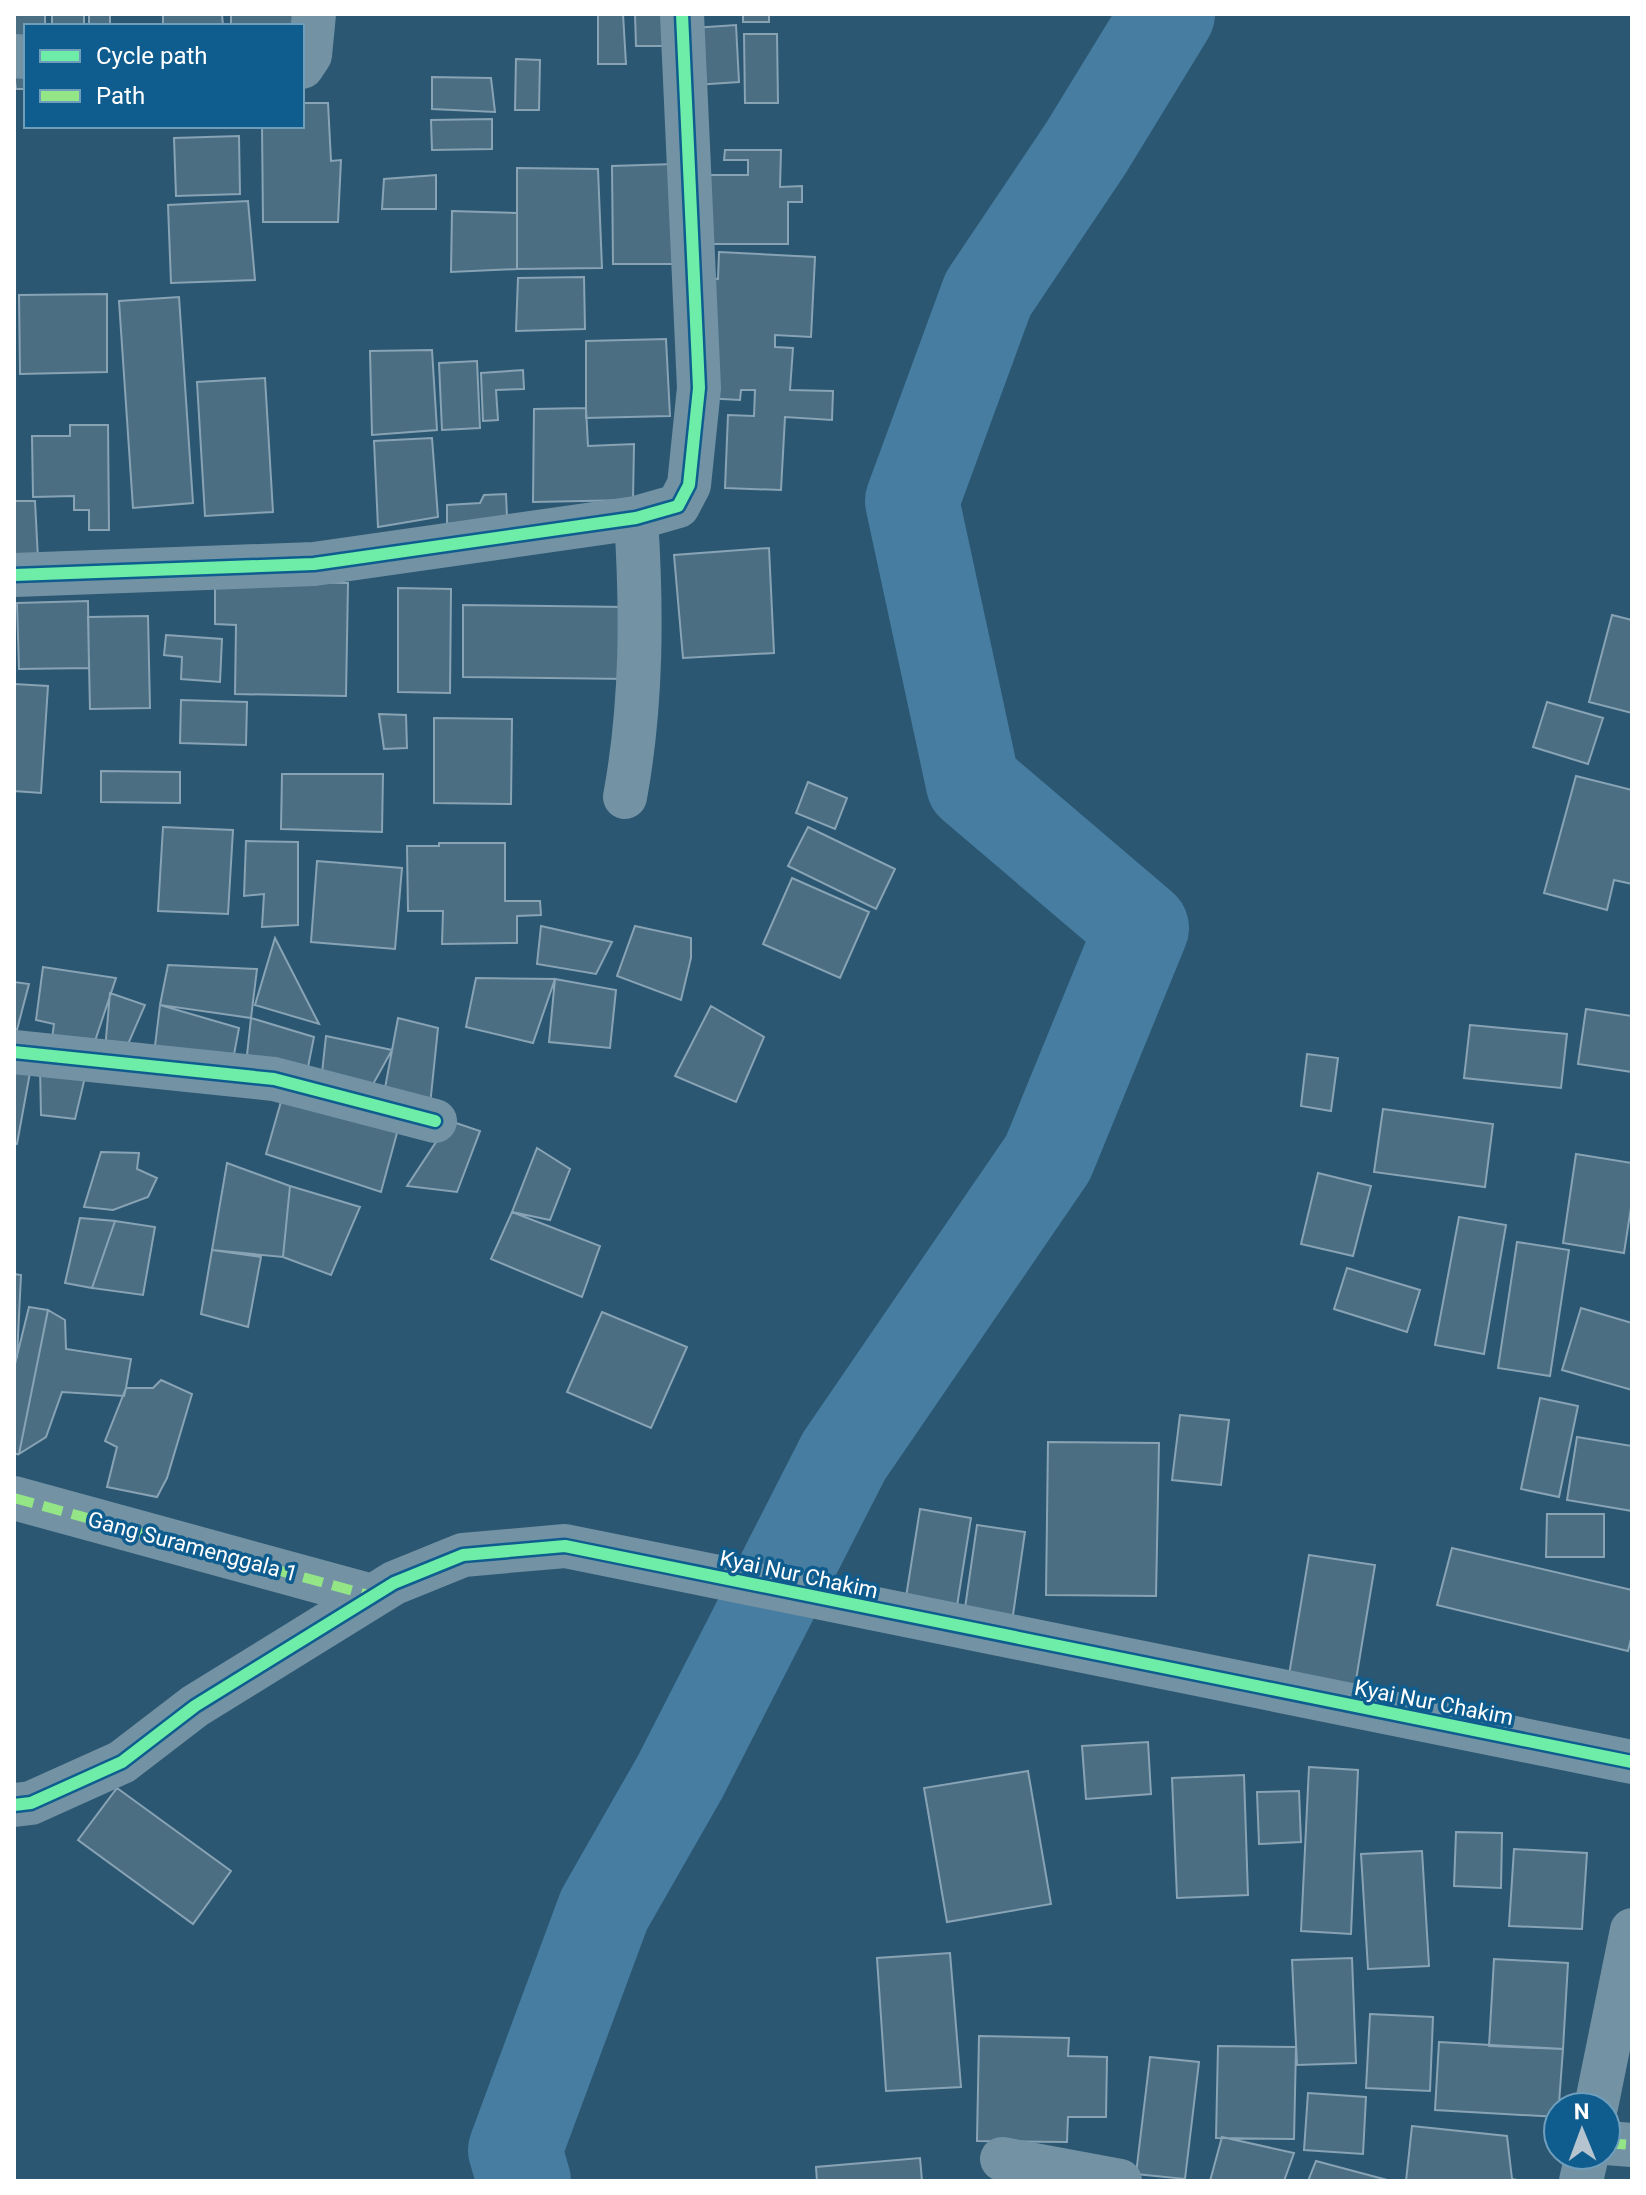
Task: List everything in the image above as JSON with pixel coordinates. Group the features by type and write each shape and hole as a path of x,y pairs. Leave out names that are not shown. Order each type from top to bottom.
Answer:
{"street":[{"path":"304,64 310,55 314,14"},
{"path":"14,575 314,564 636,518 678,506 689,485 699,388 682,14"},
{"path":"625,797 636,737 639,677 641,585 636,518"},
{"path":"14,1052 274,1079 435,1121"},
{"name":"Gang Suramenggala 1","path":"14,1498 372,1596"},
{"name":"Kyai Nur Chakim","path":"14,1805 31,1803 122,1762 195,1706 394,1583 463,1555 565,1546 1632,1762"},
{"path":"1599,2091 1632,1930"},
{"path":"1002,2159 1120,2181"}],"building":[{"path":"14,14 45,14 45,24 24,24 24,44 14,44"},
{"path":"52,14 84,14 84,24 52,24"},
{"path":"89,14 110,14 110,24 89,24"},
{"path":"163,14 222,14 223,24 163,24"},
{"path":"231,14 300,14 301,24 231,24"},
{"path":"598,14 623,14 626,64 598,64"},
{"path":"635,14 669,14 670,46 636,46"},
{"path":"743,14 769,14 769,22 743,22"},
{"path":"736,25 739,82 695,85 693,28"},
{"path":"744,34 777,34 778,103 745,103"},
{"path":"516,59 540,60 539,110 515,110"},
{"path":"24,70 24,89 16,89 14,75"},
{"path":"432,77 491,78 495,112 432,109"},
{"path":"304,103 328,103 331,161 341,160 338,222 263,222 262,128 304,128"},
{"path":"492,119 492,149 432,150 431,120"},
{"path":"239,136 240,194 176,196 174,138"},
{"path":"725,150 781,150 780,187 802,186 802,202 788,202 788,244 702,244 702,175 748,175 748,160 724,160"},
{"path":"674,164 683,264 613,264 612,166"},
{"path":"517,168 598,169 602,268 517,269"},
{"path":"436,175 436,209 382,209 384,179"},
{"path":"248,201 255,280 171,283 168,205"},
{"path":"452,211 517,213 517,269 451,272"},
{"path":"719,252 815,257 811,337 775,335 775,347 793,348 790,390 833,391 832,420 785,417 781,490 725,488 728,415 754,416 755,390 741,390 740,400 704,398 710,278 718,279"},
{"path":"584,277 585,329 516,331 518,278"},
{"path":"107,294 107,372 20,374 19,295"},
{"path":"179,297 193,503 133,508 119,301"},
{"path":"666,339 670,416 586,418 586,341"},
{"path":"432,350 437,430 372,435 370,351"},
{"path":"477,361 480,428 442,430 439,363"},
{"path":"523,370 524,389 496,390 498,420 483,421 481,373"},
{"path":"265,378 273,512 205,516 197,382"},
{"path":"586,408 588,446 634,444 633,500 533,502 534,409"},
{"path":"70,425 108,425 109,530 89,530 89,510 74,510 74,496 33,497 32,436 70,436"},
{"path":"432,438 438,517 378,527 374,441"},
{"path":"506,494 507,517 447,524 447,505 480,503 484,495"},
{"path":"14,501 35,501 38,559 14,560"},
{"path":"769,548 774,653 683,658 674,555"},
{"path":"215,581 348,583 346,696 235,694 236,625 215,624"},
{"path":"398,588 451,589 450,693 398,692"},
{"path":"88,601 89,668 19,669 17,603"},
{"path":"463,605 628,607 628,679 463,677"},
{"path":"1612,615 1632,620 1632,713 1589,702"},
{"path":"148,616 150,708 90,709 88,617"},
{"path":"166,635 222,639 220,682 181,679 182,657 164,655"},
{"path":"14,684 48,686 41,793 14,791"},
{"path":"181,700 247,702 246,745 180,743"},
{"path":"1547,702 1603,718 1588,764 1533,747"},
{"path":"379,714 406,715 407,748 384,749"},
{"path":"434,718 512,719 511,804 434,803"},
{"path":"101,771 180,772 180,803 101,802"},
{"path":"282,774 383,774 382,832 281,829"},
{"path":"1576,776 1632,790 1632,884 1614,880 1607,910 1544,893"},
{"path":"808,782 847,798 835,829 796,813"},
{"path":"163,827 233,830 228,914 158,911"},
{"path":"808,827 895,869 876,909 788,866"},
{"path":"246,841 298,842 298,925 262,927 264,894 244,896"},
{"path":"439,843 505,843 505,901 540,901 541,915 517,916 517,943 442,944 443,911 408,911 407,846 439,846"},
{"path":"317,861 402,868 395,949 311,942"},
{"path":"792,878 869,912 840,978 763,944"},
{"path":"541,926 612,942 596,974 537,964"},
{"path":"635,926 691,938 691,958 681,1000 617,976"},
{"path":"275,938 319,1024 255,1005"},
{"path":"168,965 257,969 251,1018 160,1005"},
{"path":"43,967 116,978 94,1044 51,1046 54,1024 36,1020"},
{"path":"476,978 555,979 533,1043 466,1027"},
{"path":"555,979 616,990 610,1048 549,1042"},
{"path":"14,982 29,984 14,1041"},
{"path":"110,993 145,1005 125,1051 105,1050"},
{"path":"160,1005 239,1028 233,1060 154,1054"},
{"path":"711,1006 764,1037 736,1102 675,1076"},
{"path":"1586,1009 1632,1016 1632,1072 1578,1064"},
{"path":"251,1018 314,1037 307,1072 247,1055"},
{"path":"398,1018 438,1028 430,1105 385,1088"},
{"path":"1470,1025 1567,1034 1561,1088 1464,1078"},
{"path":"326,1036 392,1050 372,1086 321,1082"},
{"path":"1307,1054 1338,1058 1331,1111 1301,1106"},
{"path":"14,1065 31,1067 17,1144 14,1143"},
{"path":"40,1066 85,1077 75,1119 41,1115"},
{"path":"286,1084 400,1122 381,1192 266,1154"},
{"path":"1383,1109 1493,1124 1485,1187 1374,1172"},
{"path":"450,1121 480,1131 457,1192 407,1186"},
{"path":"537,1148 570,1169 550,1220 512,1212"},
{"path":"101,1152 139,1153 137,1169 157,1178 148,1197 113,1210 84,1207"},
{"path":"1576,1154 1632,1163 1632,1201 1624,1253 1563,1243"},
{"path":"227,1163 290,1186 283,1257 212,1250"},
{"path":"1318,1173 1371,1186 1353,1256 1301,1244"},
{"path":"290,1186 360,1207 331,1275 283,1257"},
{"path":"512,1212 600,1246 582,1297 491,1259"},
{"path":"1459,1217 1506,1225 1484,1354 1435,1345"},
{"path":"80,1218 115,1221 92,1288 65,1283"},
{"path":"115,1221 155,1227 143,1295 92,1288"},
{"path":"1517,1242 1569,1250 1550,1376 1498,1368"},
{"path":"212,1250 261,1257 248,1327 201,1314"},
{"path":"1347,1268 1420,1290 1407,1332 1334,1309"},
{"path":"14,1274 21,1275 17,1357 14,1356"},
{"path":"29,1307 48,1310 19,1454 14,1454 14,1368"},
{"path":"1581,1308 1632,1323 1632,1390 1562,1370"},
{"path":"48,1310 65,1320 66,1349 131,1359 126,1388 124,1396 62,1392 46,1437 19,1454"},
{"path":"602,1312 687,1347 651,1428 567,1392"},
{"path":"161,1380 192,1394 167,1478 157,1497 107,1487 117,1447 105,1441 126,1388 153,1388"},
{"path":"1540,1398 1578,1406 1559,1497 1521,1489"},
{"path":"1180,1415 1229,1420 1221,1485 1172,1480"},
{"path":"1577,1437 1632,1446 1632,1511 1567,1500"},
{"path":"1048,1442 1159,1443 1156,1596 1046,1595"},
{"path":"920,1509 971,1518 957,1606 906,1597"},
{"path":"1547,1514 1604,1514 1604,1557 1546,1557"},
{"path":"977,1525 1025,1532 1012,1622 964,1615"},
{"path":"1452,1548 1632,1590 1632,1635 1628,1651 1437,1605"},
{"path":"1309,1555 1375,1565 1354,1692 1288,1681"},
{"path":"1148,1742 1151,1794 1086,1799 1082,1746"},
{"path":"1309,1767 1358,1770 1351,1934 1301,1931"},
{"path":"1028,1771 1051,1904 947,1922 924,1788"},
{"path":"1244,1775 1248,1895 1177,1898 1172,1778"},
{"path":"117,1788 231,1871 193,1924 78,1840"},
{"path":"1299,1791 1301,1842 1259,1844 1257,1792"},
{"path":"1456,1832 1502,1833 1501,1888 1454,1886"},
{"path":"1514,1849 1587,1853 1582,1929 1509,1926"},
{"path":"1422,1851 1429,1966 1368,1969 1361,1854"},
{"path":"950,1953 961,2087 886,2091 877,1958"},
{"path":"1352,1958 1356,2063 1297,2065 1292,1960"},
{"path":"1494,1959 1568,1963 1563,2049 1489,2046"},
{"path":"1370,2014 1433,2017 1430,2091 1366,2088"},
{"path":"979,2036 1069,2038 1068,2056 1107,2057 1106,2117 1068,2117 1067,2142 977,2141"},
{"path":"1439,2042 1563,2049 1560,2091 1542,2091 1542,2116 1435,2110"},
{"path":"1218,2046 1296,2047 1294,2139 1216,2138"},
{"path":"1150,2057 1199,2062 1185,2179 1136,2174"},
{"path":"1308,2093 1366,2097 1363,2154 1304,2150"},
{"path":"1412,2126 1507,2136 1512,2179 1522,2181 1406,2181"},
{"path":"1222,2137 1294,2153 1284,2181 1210,2181"},
{"path":"920,2158 922,2181 817,2181 816,2167"},
{"path":"1316,2161 1391,2181 1308,2181"}],"waterway":[{"path":"524,2181 515,2150 604,1910 680,1777 844,1456 1048,1158 1142,928 973,784 912,501 988,294 1086,148 1168,14"}],"marked path":[{"path":"14,1498 372,1596"},
{"path":"1622,2144 1632,2145"}],"cycle path":[{"path":"14,575 314,564 636,518 678,506 689,485 699,388 682,14"},
{"path":"14,1052 274,1079 435,1121"},
{"path":"14,1805 31,1803 122,1762 195,1706 394,1583 463,1555 565,1546 1632,1762"}]}
